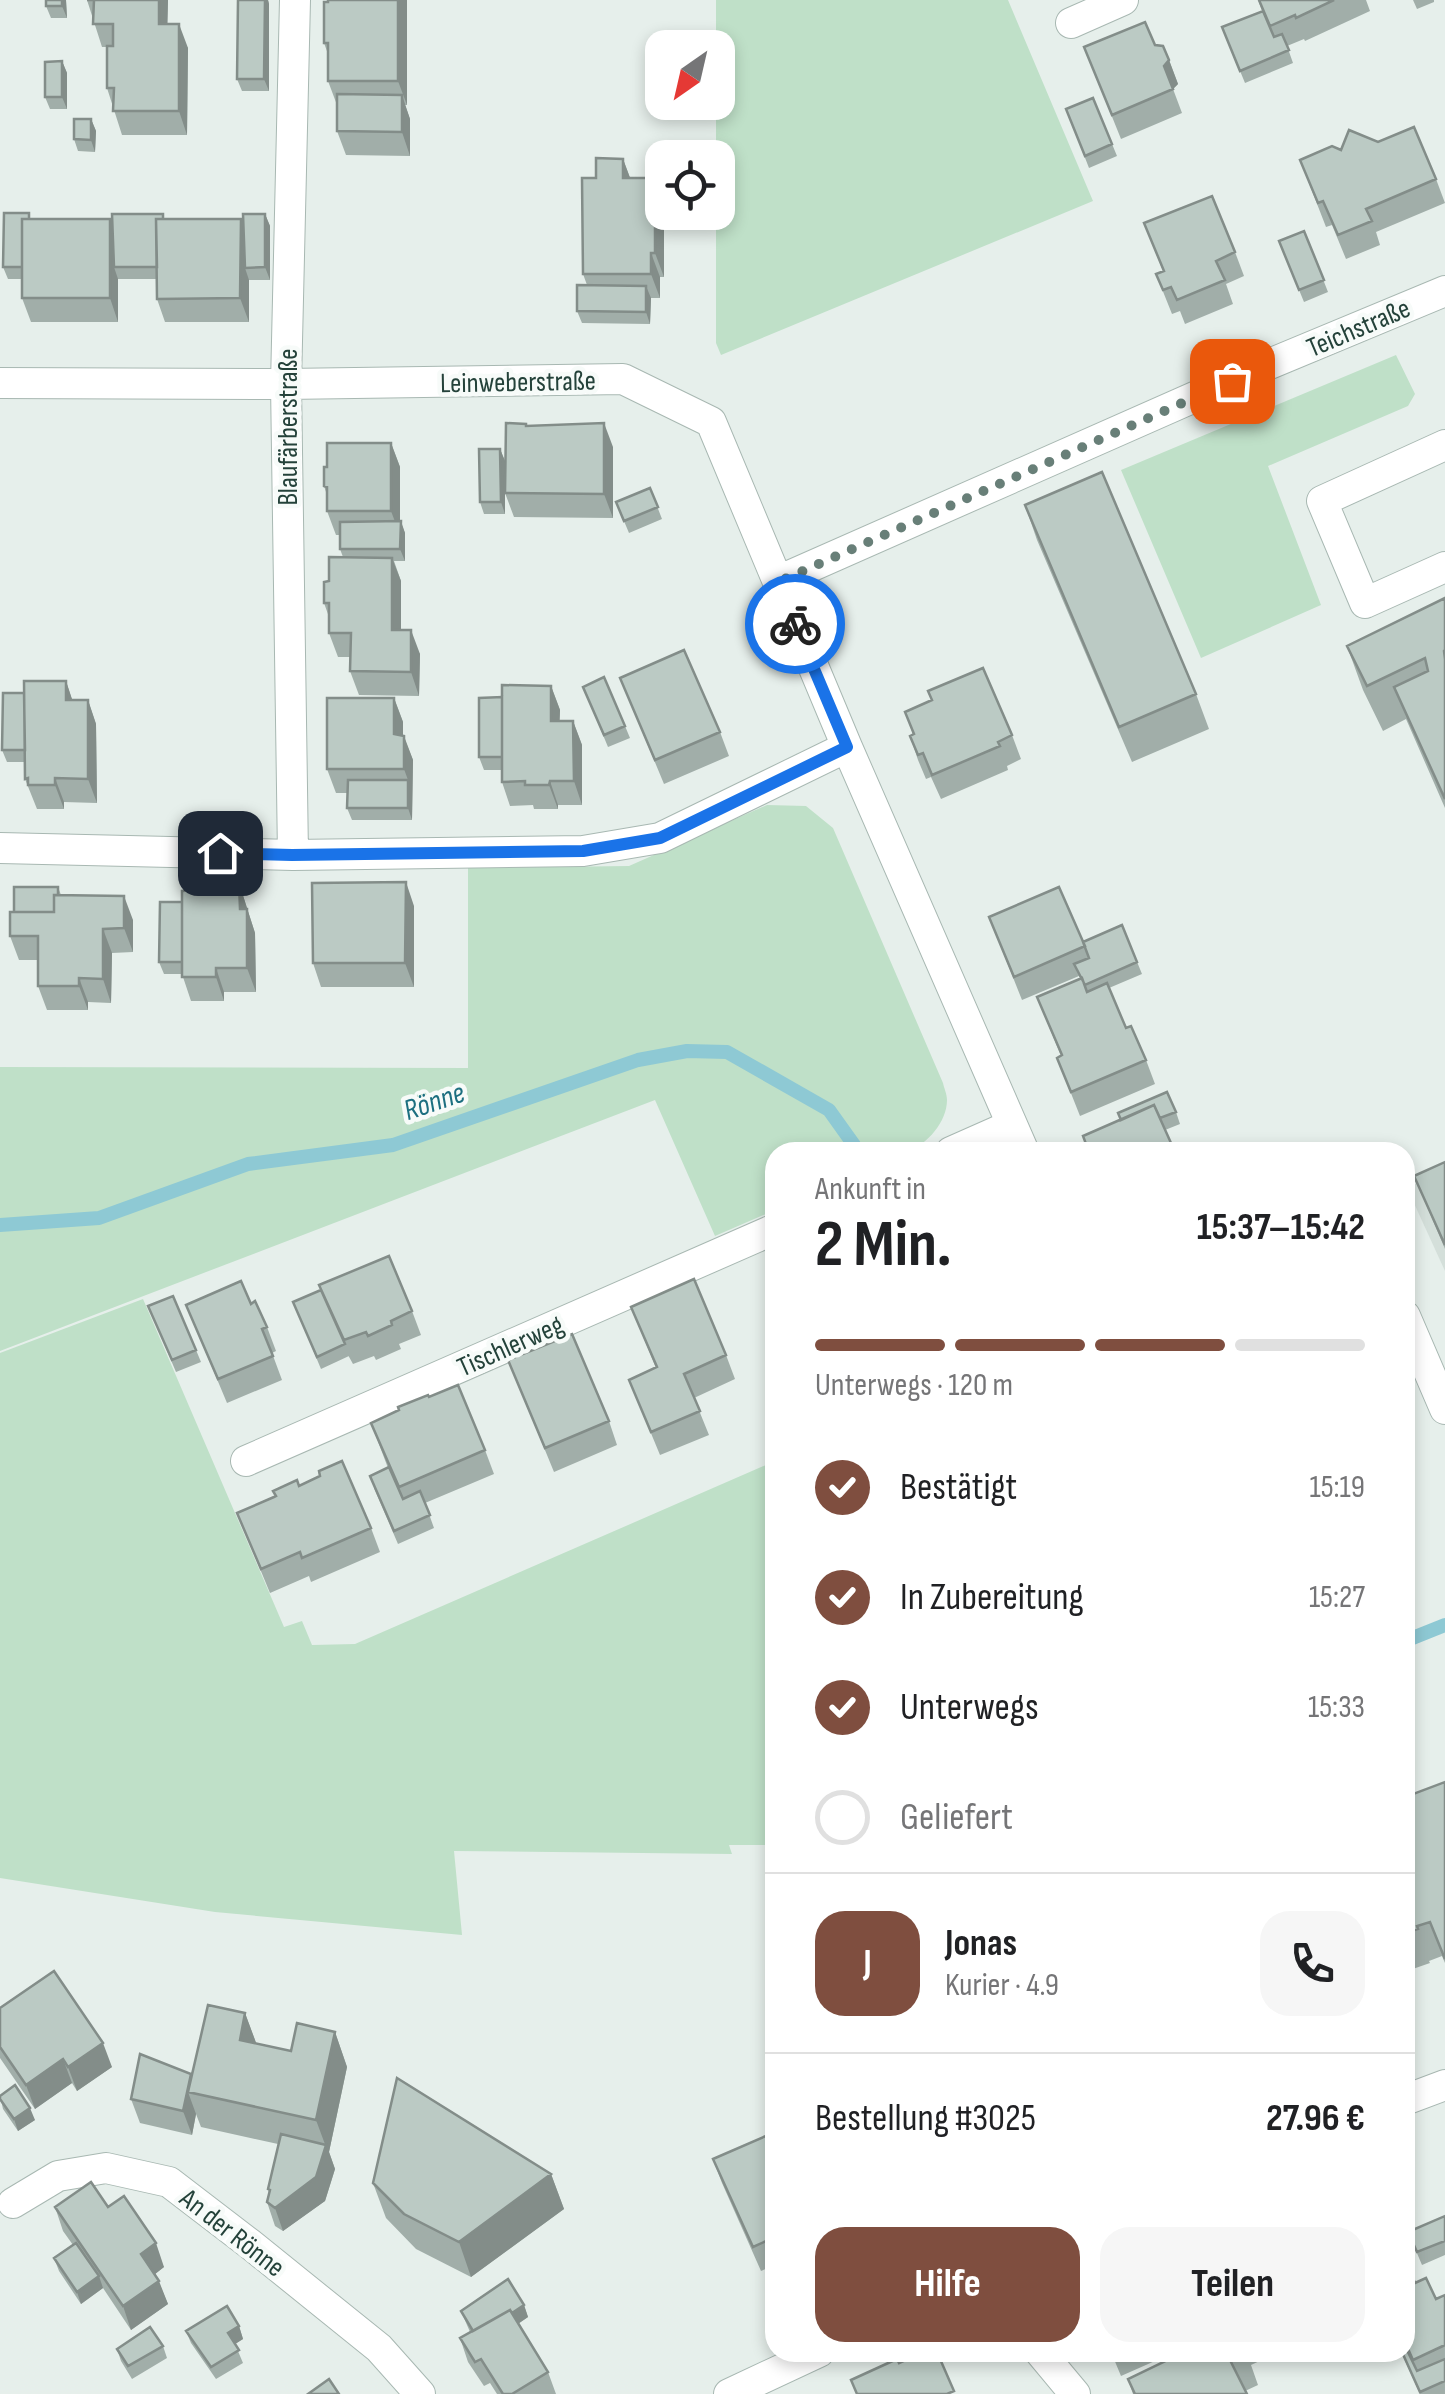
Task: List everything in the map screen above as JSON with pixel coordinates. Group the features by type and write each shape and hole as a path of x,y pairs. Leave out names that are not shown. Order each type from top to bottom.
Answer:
{"street":[{"name":"Blaufärberstraße","path":"292,855 286,384 294,0"},
{"path":"1071,24 1123,0"},
{"name":"Teichstraße","path":"778,582 1445,290"},
{"name":"Leinweberstraße","path":"0,383 623,379 711,422 1018,1139"},
{"path":"1445,446 1322,500 1366,603 1445,567"},
{"path":"0,848 292,855 583,851 660,838 847,747"},
{"name":"Tischlerweg","path":"246,1461 765,1234"},
{"path":"1415,1339 1445,1409"},
{"path":"1415,2095 1445,2085"},
{"name":"An der Rönne","path":"13,2203 58,2176 106,2168 169,2182 379,2348 420,2394"},
{"path":"735,2393 799,2362"},
{"path":"1048,2362 1074,2394"}],"shaded area":[{"path":"1445,1170 1445,1271 1415,1205 1415,1184"}],"green space":[{"path":"716,0 1008,0 1093,201 721,355 716,343 716,230 735,230 735,140 716,140 716,120 735,120 735,30 716,30"},
{"path":"1396,355 1415,394 1408,406 1268,466 1321,605 1201,658 1121,470"},
{"path":"767,805 806,806 833,828 943,1083 946,1108 935,1131 924,1142 765,1142 765,1214 715,1236 655,1100 0,1351 0,1067 468,1068 468,868 629,866"},
{"path":"143,1299 284,1627 302,1621 312,1645 355,1644 765,1465 765,1845 729,1845 732,1854 454,1851 462,1935 215,1912 0,1878 0,1353"}],"building":[{"path":"46,0 62,0 62,6 46,6"},
{"path":"94,0 159,0 159,24 179,24 179,111 113,111 114,88 107,88 107,46 113,46 113,24 93,24"},
{"path":"238,0 265,0 264,79 237,79"},
{"path":"398,0 398,81 328,81 324,2"},
{"path":"1259,0 1334,0 1270,26"},
{"path":"1263,11 1274,37 1282,34 1289,50 1240,71 1222,27"},
{"path":"1145,22 1155,45 1163,46 1169,60 1164,66 1173,89 1112,115 1084,47"},
{"path":"62,61 62,97 45,97 45,62"},
{"path":"337,94 402,95 402,132 337,131"},
{"path":"1093,98 1112,144 1085,156 1066,109"},
{"path":"74,119 91,119 91,140 74,139"},
{"path":"1414,127 1436,179 1366,209 1372,221 1338,235 1323,201 1318,203 1300,160 1332,146 1341,150 1349,130 1378,142"},
{"path":"596,158 623,159 623,178 645,178 645,230 655,230 651,274 583,274 582,178 596,178"},
{"path":"1212,196 1235,252 1216,261 1225,280 1177,300 1171,287 1163,290 1156,274 1164,271 1144,223"},
{"path":"4,213 29,213 29,219 22,219 22,267 3,267"},
{"path":"112,214 163,214 163,219 156,219 157,267 114,267"},
{"path":"243,214 265,214 265,267 245,268"},
{"path":"22,219 110,219 110,298 22,298"},
{"path":"156,219 241,219 240,298 157,299"},
{"path":"1304,231 1324,280 1299,290 1279,241"},
{"path":"577,285 646,286 646,312 577,311"},
{"path":"506,423 604,423 604,494 505,493"},
{"path":"327,443 391,443 391,511 327,511"},
{"path":"479,449 500,449 501,502 480,502"},
{"path":"1102,472 1196,694 1119,727 1025,505"},
{"path":"650,488 658,507 624,521 616,502"},
{"path":"401,521 400,549 340,549 340,522"},
{"path":"329,557 392,558 392,630 411,630 411,672 350,671 351,633 329,633 324,582 329,581"},
{"path":"1445,598 1445,799 1394,687 1428,671 1425,658 1367,686 1347,646"},
{"path":"684,650 720,732 655,760 620,678"},
{"path":"983,668 1012,735 998,742 1000,746 932,775 923,753 918,755 905,712 932,700 928,691"},
{"path":"604,677 625,726 604,735 583,687"},
{"path":"24,681 66,681 66,700 88,700 88,779 55,778 55,785 28,785"},
{"path":"502,685 551,686 551,721 573,721 574,781 550,781 549,785 502,782"},
{"path":"3,693 24,693 25,750 2,750"},
{"path":"502,697 502,757 479,757 479,698"},
{"path":"327,698 394,698 394,734 404,736 404,769 327,769"},
{"path":"348,780 408,780 408,808 347,808"},
{"path":"196,882 239,883 240,909 247,909 247,968 216,968 216,977 182,977 182,891 196,890"},
{"path":"406,882 405,963 313,963 312,883"},
{"path":"14,887 58,887 54,912 14,912"},
{"path":"1059,887 1085,946 1014,977 989,917"},
{"path":"54,895 124,896 124,928 103,929 103,979 79,978 79,986 38,986 38,936 10,936 10,912 54,912"},
{"path":"160,902 182,902 182,962 159,962"},
{"path":"1122,925 1137,962 1085,985 1074,964 1089,958 1083,942"},
{"path":"1082,978 1087,992 1107,983 1126,1028 1131,1026 1146,1060 1071,1092 1057,1058 1062,1055 1037,997"},
{"path":"1167,1092 1176,1112 1160,1118 1154,1105 1121,1120 1118,1113"},
{"path":"1154,1105 1171,1142 1085,1142 1083,1136"},
{"path":"1445,1162 1445,1245 1415,1178"},
{"path":"389,1256 412,1311 368,1336 366,1332 344,1340 319,1285"},
{"path":"694,1279 726,1355 684,1374 700,1411 651,1432 629,1380 657,1367 631,1307"},
{"path":"241,1281 267,1327 262,1329 273,1356 218,1379 186,1305"},
{"path":"321,1290 345,1344 317,1357 293,1302"},
{"path":"173,1296 196,1350 172,1360 148,1306"},
{"path":"572,1334 609,1421 545,1448 508,1360"},
{"path":"458,1385 485,1450 399,1487 371,1423 399,1410 398,1407"},
{"path":"342,1461 371,1528 302,1558 300,1552 261,1569 237,1513 276,1496 273,1491 297,1480 299,1486"},
{"path":"389,1467 403,1499 420,1491 430,1515 394,1531 370,1476"},
{"path":"1445,1782 1445,1959 1430,1922 1415,1930 1415,1793"},
{"path":"54,1971 103,2043 68,2067 63,2059 26,2085 0,2047 0,2008"},
{"path":"208,2005 245,2013 240,2040 291,2051 297,2023 335,2032 316,2120 188,2092"},
{"path":"140,2054 191,2074 183,2111 131,2099"},
{"path":"397,2078 551,2174 459,2242 404,2214 373,2183"},
{"path":"15,2085 30,2108 14,2119 0,2096"},
{"path":"281,2134 326,2145 316,2177 275,2208 267,2202 268,2189"},
{"path":"765,2136 765,2242 753,2247 713,2159"},
{"path":"91,2182 108,2207 124,2196 156,2243 141,2254 159,2281 123,2306 55,2207"},
{"path":"1445,2216 1445,2241 1417,2252 1415,2229"},
{"path":"76,2243 99,2276 77,2292 54,2258"},
{"path":"1426,2278 1436,2299 1445,2295 1445,2345 1415,2359 1415,2283"},
{"path":"508,2279 524,2305 473,2331 461,2311"},
{"path":"227,2306 239,2326 228,2333 239,2350 211,2367 186,2331"},
{"path":"510,2310 548,2372 512,2394 503,2394 481,2359 475,2362 460,2338"},
{"path":"150,2327 163,2346 128,2366 117,2349"},
{"path":"1445,2359 1445,2381 1420,2392 1406,2362 1413,2362 1417,2371"},
{"path":"890,2362 941,2362 954,2391 857,2394 851,2380"},
{"path":"1164,2362 1231,2362 1247,2394 1135,2394 1128,2379"},
{"path":"329,2379 339,2394 308,2394"}],"waterway":[{"name":"Rönne","path":"0,1225 99,1218 248,1164 393,1145 638,1060 687,1051 727,1052 829,1110 852,1142"},
{"name":"Rönne","path":"1415,1637 1445,1625"}],"way so far":[{"path":"795,624 778,582 1232,381"}],"route":[{"path":"220,853 583,851 660,838 847,747 795,624"}]}
